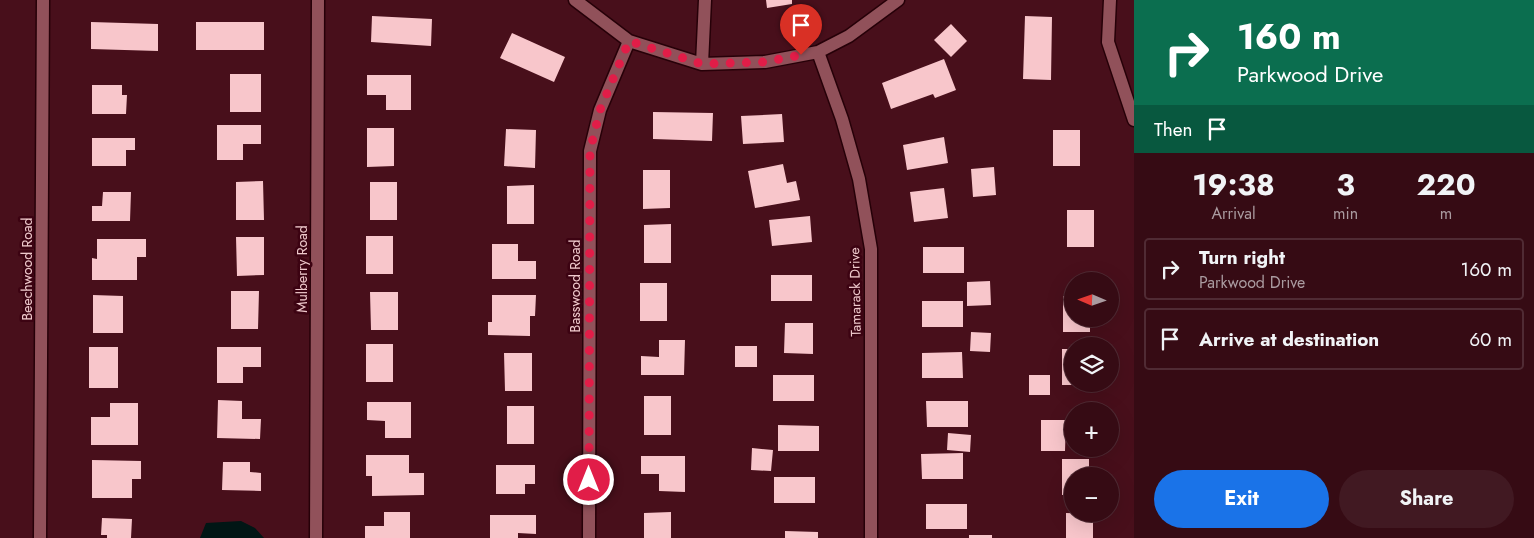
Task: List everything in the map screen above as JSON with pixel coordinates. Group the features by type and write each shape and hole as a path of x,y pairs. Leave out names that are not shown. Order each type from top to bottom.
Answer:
{"street":[{"name":"Beechwood Road","path":"40,538 43,0"},
{"name":"Mulberry Road","path":"316,538 318,0"},
{"path":"575,0 629,41 702,64 765,62 818,52 849,36 898,0"},
{"path":"702,64 705,0"},
{"path":"1110,0 1108,42 1134,120"},
{"name":"Basswood Road","path":"589,538 590,151 600,110 629,41"},
{"name":"Tamarack Drive","path":"818,52 842,119 856,171 871,249 871,538"}],"shaded area":[{"path":"241,521 255,528 264,538 200,538 206,523"}],"building":[{"path":"766,0 792,0 792,4 767,8"},
{"path":"372,16 432,19 431,46 371,42"},
{"path":"1025,16 1052,17 1051,80 1023,79"},
{"path":"91,22 158,24 158,51 91,49"},
{"path":"196,22 264,22 264,50 196,50"},
{"path":"951,24 967,41 951,57 934,40"},
{"path":"512,33 565,57 554,82 500,58"},
{"path":"944,59 956,90 935,98 933,94 891,109 882,83"},
{"path":"230,74 261,74 261,112 230,112"},
{"path":"367,75 411,75 411,110 386,110 386,95 367,95"},
{"path":"92,85 122,85 122,95 127,95 126,114 92,114"},
{"path":"653,112 713,113 712,141 653,139"},
{"path":"782,114 784,142 743,144 741,116"},
{"path":"217,125 261,125 261,144 243,144 243,160 217,160"},
{"path":"367,128 394,128 394,166 367,167"},
{"path":"506,129 536,130 535,168 504,166"},
{"path":"1053,130 1080,130 1080,166 1053,166"},
{"path":"944,137 948,163 907,170 903,145"},
{"path":"92,138 135,138 135,150 126,150 126,166 92,166"},
{"path":"783,164 787,183 796,181 800,200 755,208 748,171"},
{"path":"994,167 996,195 973,197 971,169"},
{"path":"643,170 670,170 670,208 643,209"},
{"path":"263,181 264,220 236,220 236,182"},
{"path":"370,182 397,182 397,220 370,220"},
{"path":"534,185 534,224 507,224 507,186"},
{"path":"944,188 948,218 914,222 910,192"},
{"path":"103,192 131,192 130,221 92,221 92,206 102,206"},
{"path":"1067,210 1094,210 1094,247 1067,247"},
{"path":"810,216 812,242 772,246 769,220"},
{"path":"671,224 671,263 644,263 644,225"},
{"path":"366,236 393,236 393,274 366,274"},
{"path":"236,237 264,237 264,275 237,276"},
{"path":"97,239 146,239 146,257 137,257 137,280 92,280 92,258 97,259"},
{"path":"492,244 518,244 518,261 536,261 536,279 492,279"},
{"path":"923,247 964,247 964,273 923,273"},
{"path":"771,275 812,275 812,301 771,301"},
{"path":"990,281 991,305 967,306 967,282"},
{"path":"640,283 667,283 667,321 640,321"},
{"path":"231,291 259,291 258,329 231,329"},
{"path":"370,292 398,292 398,330 371,330"},
{"path":"93,295 123,296 123,333 93,333"},
{"path":"492,295 536,295 535,316 530,316 530,336 488,335 488,322 492,322"},
{"path":"1064,296 1064,328 1090,328 1090,332 1063,332"},
{"path":"922,301 963,301 963,327 922,327"},
{"path":"785,323 813,323 813,354 784,353"},
{"path":"971,332 991,333 990,352 970,351"},
{"path":"659,340 685,340 684,375 641,375 641,356 659,357"},
{"path":"366,344 393,344 393,382 366,382"},
{"path":"735,346 757,346 757,367 735,367"},
{"path":"89,347 118,347 118,388 89,388"},
{"path":"217,347 261,347 261,367 243,367 243,383 217,383"},
{"path":"1062,349 1064,349 1064,385 1062,385"},
{"path":"962,352 963,378 922,378 922,353"},
{"path":"504,353 532,353 532,391 505,391"},
{"path":"773,375 814,375 814,401 773,401"},
{"path":"1029,375 1050,375 1050,395 1029,395"},
{"path":"644,396 671,396 671,435 644,435"},
{"path":"218,400 242,401 242,419 261,419 260,439 217,438"},
{"path":"926,401 968,401 968,427 927,427"},
{"path":"367,402 411,402 411,438 385,438 385,421 367,420"},
{"path":"110,403 138,403 138,445 91,445 91,417 110,417"},
{"path":"507,406 534,406 534,444 507,444"},
{"path":"1041,420 1064,420 1064,451 1041,451"},
{"path":"778,425 819,426 819,451 778,451"},
{"path":"948,433 971,435 970,452 947,450"},
{"path":"752,448 773,450 771,471 751,470"},
{"path":"963,453 963,479 922,479 921,454"},
{"path":"366,455 409,455 409,473 424,473 424,495 372,496 372,476 366,476"},
{"path":"641,456 685,456 685,492 659,491 659,474 641,474"},
{"path":"1062,459 1089,459 1089,467 1064,467 1064,495 1062,495"},
{"path":"92,460 141,461 141,479 132,479 132,498 92,498"},
{"path":"223,462 250,462 250,472 261,473 261,491 222,490"},
{"path":"496,465 535,465 535,484 525,484 525,494 496,494"},
{"path":"774,477 815,477 815,503 774,503"},
{"path":"926,504 967,504 967,529 926,529"},
{"path":"384,512 410,512 410,538 365,538 365,526 384,526"},
{"path":"671,512 671,538 644,538 644,513"},
{"path":"490,515 536,515 536,534 518,533 518,538 490,538"},
{"path":"102,518 132,519 131,538 107,538 107,535 101,535"},
{"path":"1066,522 1093,522 1093,538 1066,538"},
{"path":"785,531 818,532 818,538 785,538"},
{"path":"969,535 992,535 992,538 969,538"}],"route":[{"path":"589,480 590,151 600,110 629,41 702,64 765,62 801,55"}]}
